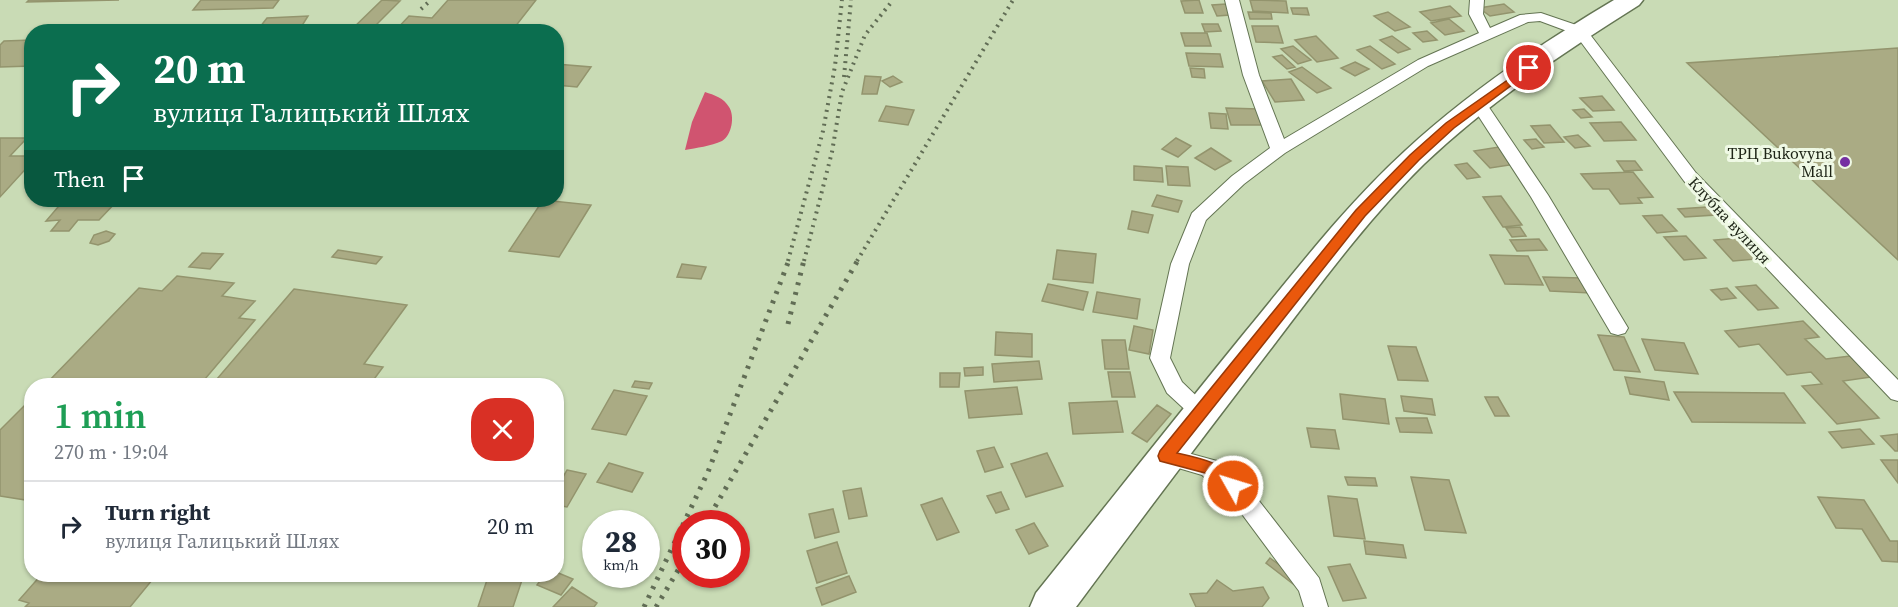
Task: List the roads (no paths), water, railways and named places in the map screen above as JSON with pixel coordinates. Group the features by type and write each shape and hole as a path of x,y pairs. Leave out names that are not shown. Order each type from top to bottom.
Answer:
{"highway":[{"path":"1051,607 1201,411 1360,213 1414,157 1479,104 1580,31 1631,0"}],"street":[{"path":"1232,0 1251,75 1279,149"},
{"path":"1477,0 1474,8 1476,18 1486,34"},
{"path":"1201,411 1174,387 1160,358 1180,264 1198,217 1238,180 1279,149 1423,63 1525,18 1540,17 1580,31"},
{"name":"Клубна вулиця","path":"1580,31 1690,177 1898,393"},
{"path":"1479,104 1498,137 1539,195 1618,328"},
{"path":"1166,456 1209,468 1241,495 1310,586 1316,607"}],"railway":[{"path":"421,9 431,0"},
{"path":"788,261 823,131 835,66 842,0"},
{"path":"844,77 851,0"},
{"path":"804,261 832,152 842,92 865,35 893,0"},
{"path":"857,261 1013,0"},
{"path":"644,607 708,472 789,260"},
{"path":"788,324 804,260"},
{"path":"713,510 858,260"},
{"path":"656,607 672,580"}],"place":[{"name":"ТРЦ Bukovyna Mall","path":"1845,162"}]}
